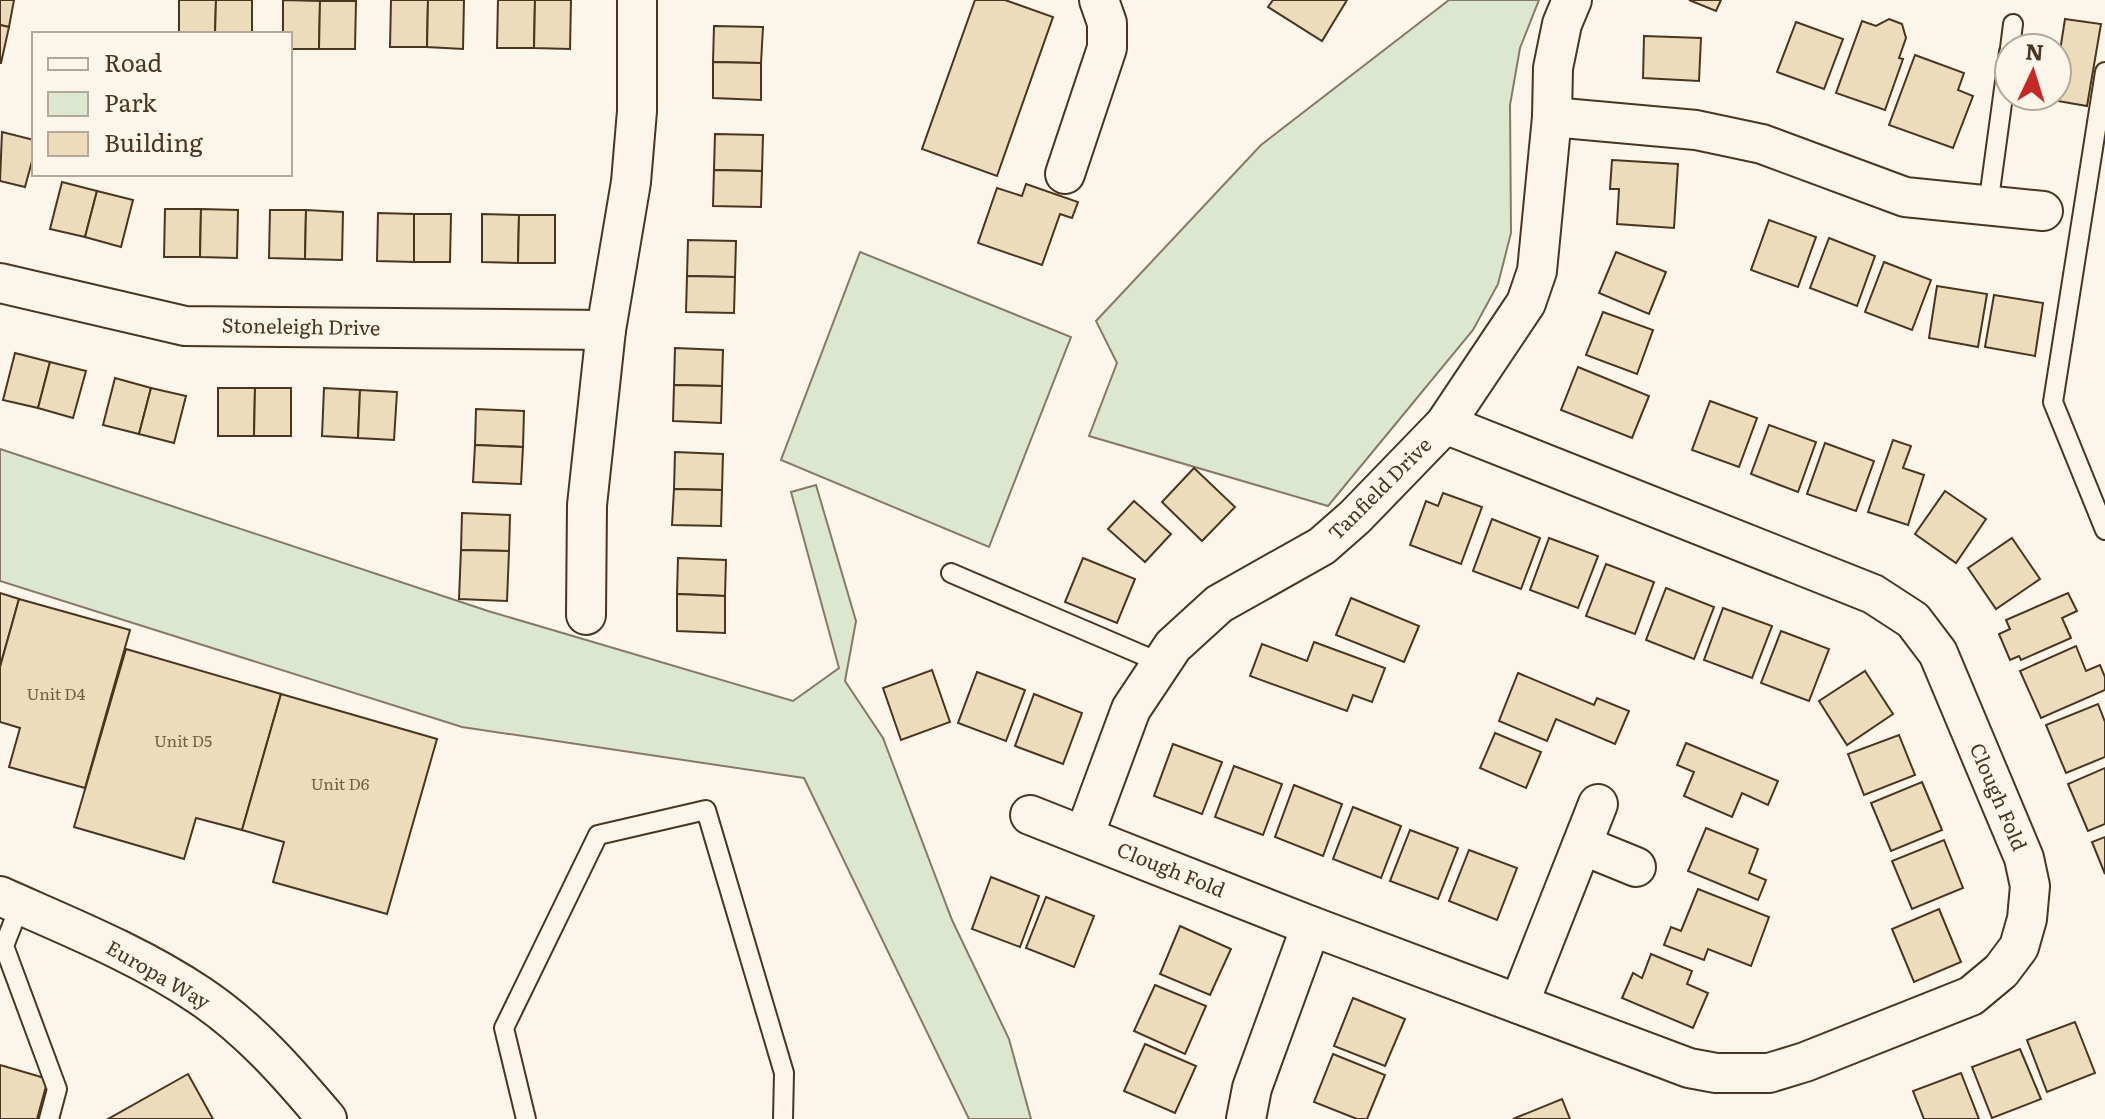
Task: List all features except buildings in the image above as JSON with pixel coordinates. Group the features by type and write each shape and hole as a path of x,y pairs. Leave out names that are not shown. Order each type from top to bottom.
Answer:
{"street":[{"path":"586,615 587,505 606,330 631,182 637,111 637,0"},
{"path":"1065,174 1107,48 1107,23 1099,0"},
{"name":"Tanfield Drive","path":"1084,836 1131,709 1173,646 1219,604 1322,546 1355,517 1445,424 1526,303 1537,271 1552,117 1553,68 1562,24 1572,0"},
{"path":"1552,117 1696,130 1762,144 1905,197 2043,211"},
{"name":"Stoneleigh Drive","path":"0,283 185,326 606,330"},
{"name":"Clough Fold","path":"1030,815 1311,926 1689,1068 1716,1073 1769,1073 1805,1062 1971,996 2001,971 2019,947 2027,919 2030,886 2024,858 1938,653 1913,620 1873,594 1445,424"},
{"path":"1519,1004 1598,804"},
{"path":"1582,845 1636,867"},
{"name":"Europa Way","path":"10,901 118,950 200,995 272,1055 327,1119"},
{"path":"1246,1119 1252,1088 1311,926"}],"lane":[{"path":"2012,32 2013,24"},
{"path":"2105,72 2053,402 2105,530"},
{"path":"1988,206 2001,112"},
{"path":"951,573 1161,663"},
{"path":"526,1119 504,1028 598,835 706,810 784,1073 783,1119"},
{"path":"10,901 4,946 57,1089 49,1119"}],"green space":[{"path":"1449,0 1539,0 1520,48 1510,105 1511,233 1498,284 1473,330 1328,506 1089,436 1117,363 1096,321 1261,145"},
{"path":"860,252 1071,337 989,547 781,460"},
{"path":"0,449 488,611 793,701 839,668 791,492 816,485 856,621 845,681 883,738 952,920 1009,1039 1031,1119 969,1119 804,778 462,727 0,581"}]}
